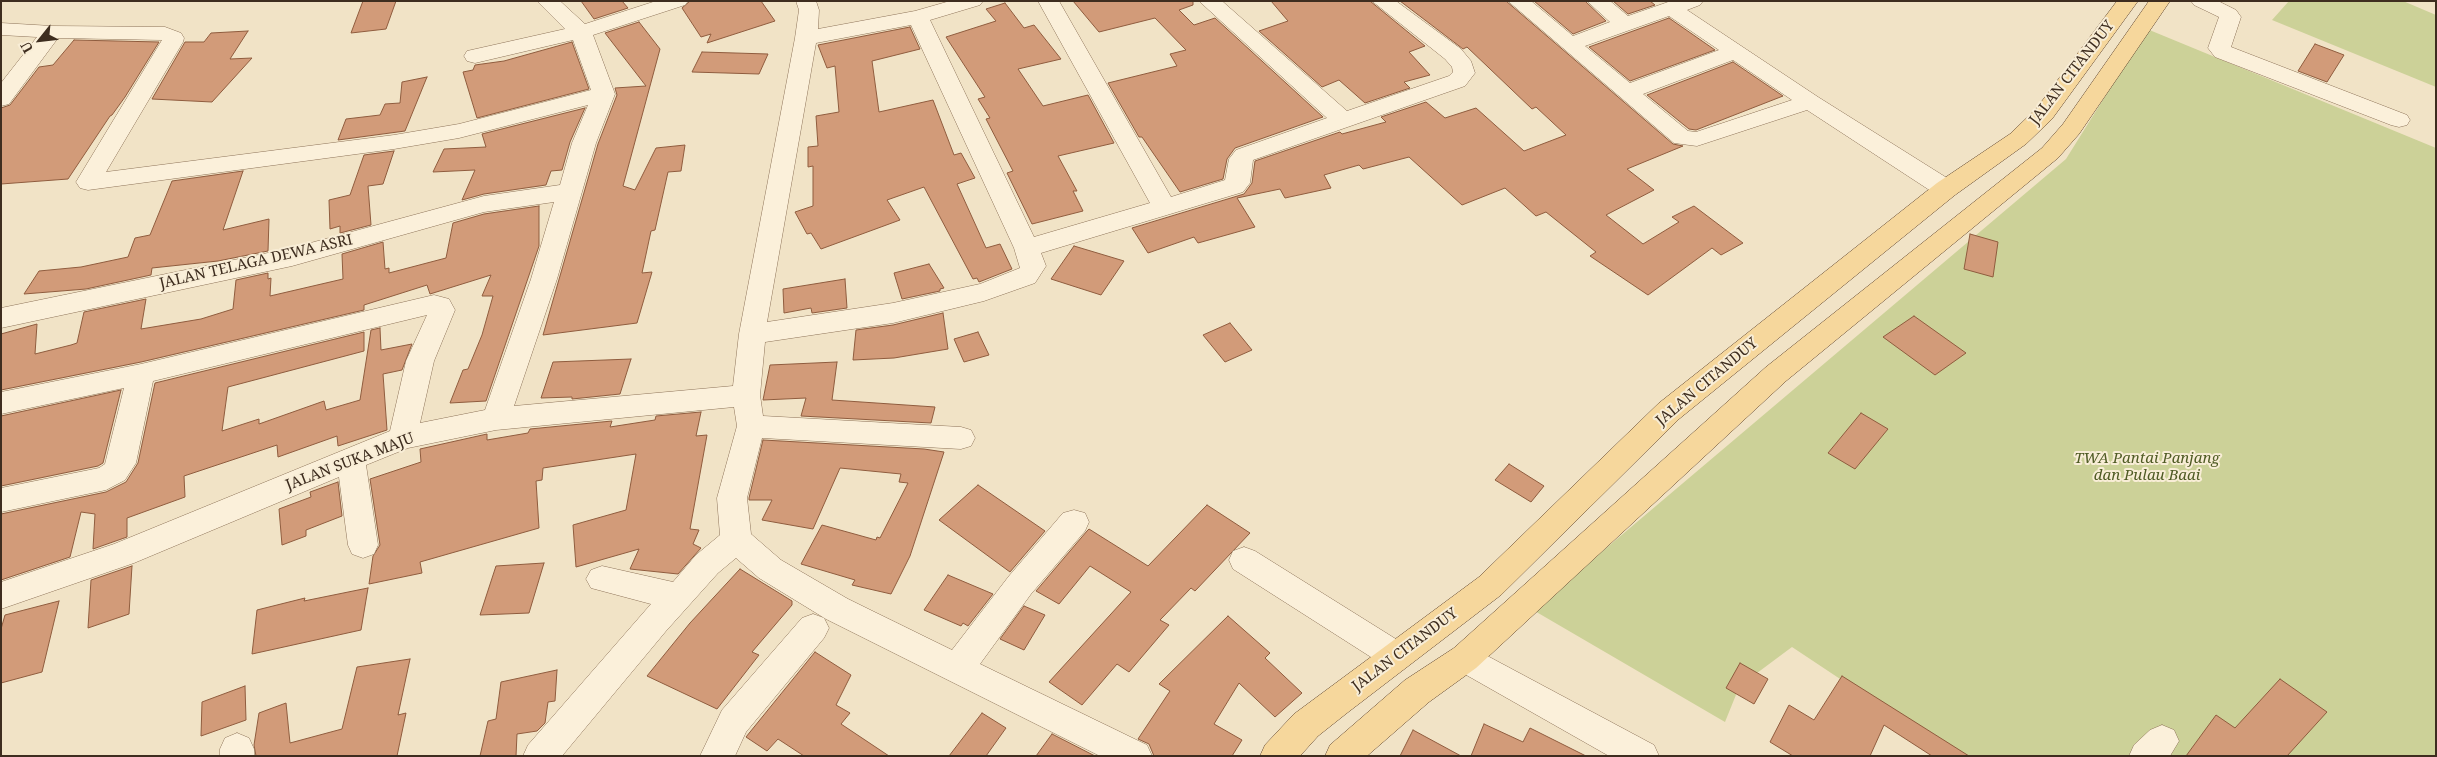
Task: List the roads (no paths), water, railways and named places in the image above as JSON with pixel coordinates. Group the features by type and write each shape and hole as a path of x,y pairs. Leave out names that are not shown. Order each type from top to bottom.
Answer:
{"main road":[{"name":"JALAN CITANDUY","path":"1277,756 1306,726 1490,586 1669,411 1946,189 2018,139 2044,114 2128,1"},
{"name":"JALAN CITANDUY","path":"1342,756 1417,691 1465,658 1776,374 2050,153 2071,129 2160,1"},
{"path":"2018,139 2050,153"}],"street":[{"path":"496,419 544,279 568,192 584,143 604,94 581,32 547,1"},
{"path":"475,56 581,32 678,1"},
{"path":"806,1 809,10 806,38 752,334 746,395 751,426 732,498 736,540 770,569 836,609 1135,756"},
{"path":"806,38 918,17 974,1"},
{"path":"1048,1 1164,206"},
{"path":"1209,1 1344,121"},
{"path":"1027,248 1234,186 1238,183 1241,159 1244,155 1457,81 1464,73 1463,66 1453,54 1382,1"},
{"path":"1518,1 1682,138 1698,140 1810,102"},
{"path":"1597,1 1625,24"},
{"path":"1570,44 1693,1"},
{"path":"2201,1 2215,6 2230,17 2219,48 2223,52 2399,120"},
{"path":"1672,8 1733,52 1946,189"},
{"path":"752,334 892,313 984,292 1026,277 1031,272 1033,266 1027,248 918,17"},
{"path":"1,29 52,32 165,33 173,38 88,182 394,142 459,131 604,94"},
{"path":"1,99 52,32"},
{"path":"1626,92 1733,52"},
{"name":"JALAN TELAGA DEWA ASRI","path":"1,318 292,257 484,204 568,192"},
{"path":"1,403 141,374 434,304 440,306 442,310 420,361 403,438"},
{"path":"1,500 106,478 115,472 121,463 141,374"},
{"name":"JALAN SUKA MAJU","path":"1,596 123,554 403,438 496,419 746,395"},
{"path":"751,426 961,438"},
{"path":"351,459 363,545"},
{"path":"958,668 1020,585 1074,522"},
{"path":"540,756 655,621 679,597 707,564 736,540"},
{"path":"1244,560 1396,656"},
{"path":"602,579 679,597"},
{"path":"717,756 734,721 813,628"},
{"path":"1465,658 1642,756"}],"park label":[{"name":"TWA Pantai Panjang dan Pulau Baai","path":"2147,468"}]}
